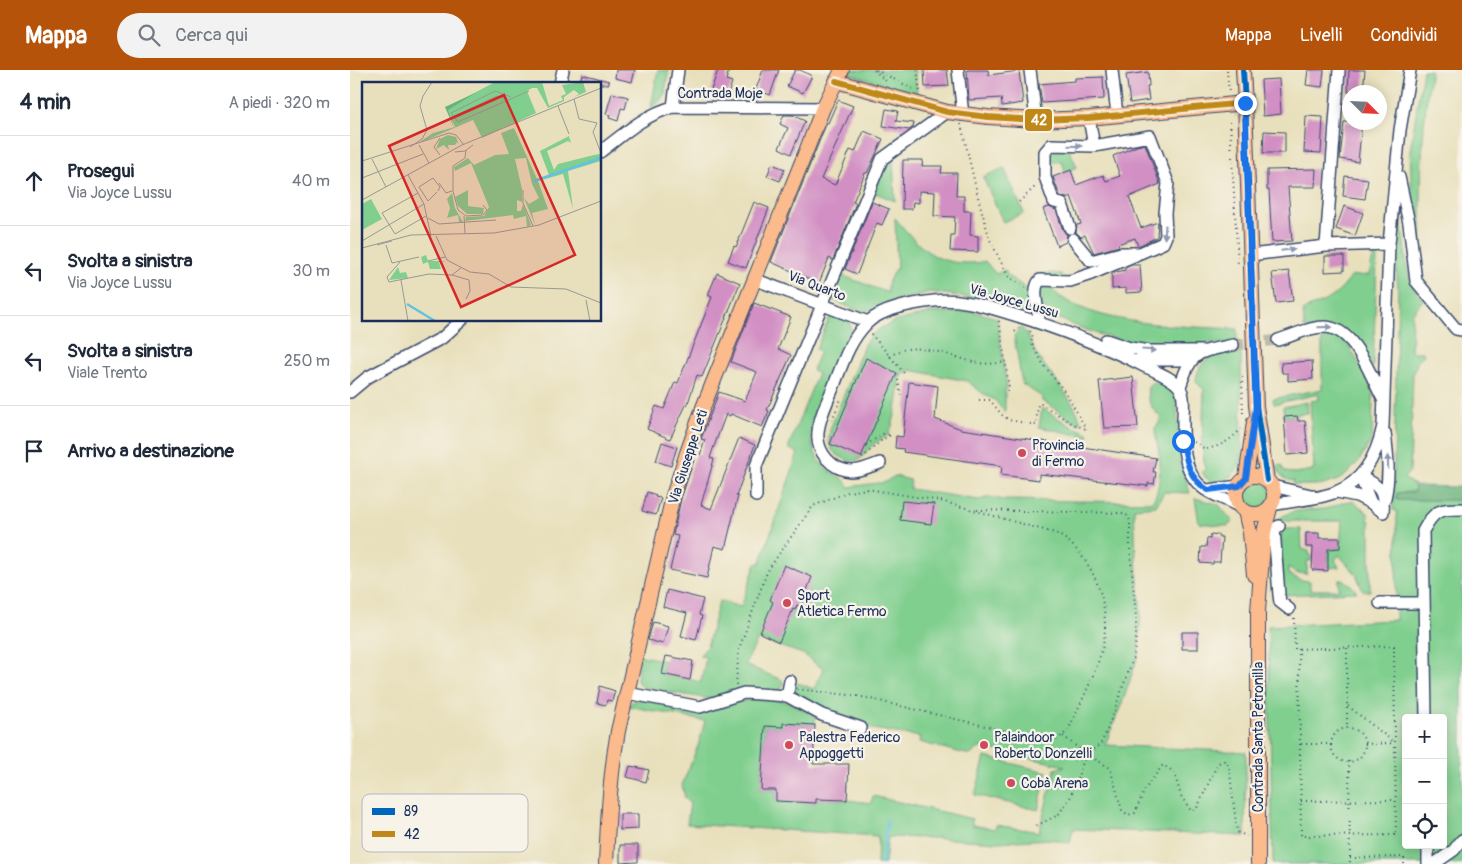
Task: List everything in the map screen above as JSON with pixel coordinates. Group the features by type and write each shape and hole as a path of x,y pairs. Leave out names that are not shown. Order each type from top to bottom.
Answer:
{"main road":[{"path":"1242,70 1245,103 1256,406 1269,483 1274,495 1271,506 1259,514 1252,514 1242,509 1237,500 1236,492 1243,482 1256,406"},
{"path":"839,75 947,112 963,115 1036,120 1089,118 1245,103"},
{"name":"Via Giuseppe Leti","path":"606,864 608,802 612,762 674,496 704,404 839,75"},
{"path":"1243,482 1258,476 1269,483"},
{"name":"Contrada Santa Petronilla","path":"1258,864 1258,611 1264,532 1271,506"},
{"name":"Contrada Santa Petronilla","path":"1242,509 1250,532 1258,611"}],"street":[{"path":"673,107 678,70"},
{"path":"958,70 963,115"},
{"path":"1030,70 1036,120"},
{"path":"1112,70 1117,115"},
{"path":"1326,246 1339,70"},
{"path":"1271,506 1337,492 1360,476 1372,461 1379,446 1383,426 1389,244 1400,130 1410,70"},
{"name":"Contrada Moje","path":"601,151 639,122 657,111 673,107 824,108"},
{"path":"756,496 756,466 882,159 947,112"},
{"path":"1089,118 1094,146"},
{"path":"1039,322 1039,310 1035,292 1036,285 1040,280 1070,281 1126,261 1163,243 1166,236 1165,213 1168,183 1150,136 1094,146 1051,145 1045,152 1046,177 1054,202 1062,204 1072,234 1092,261 1121,254 1140,253"},
{"path":"1396,166 1409,223 1416,281 1456,329 1462,330"},
{"path":"1250,255 1326,246 1389,244"},
{"name":"Via Quarto","path":"754,279 821,304 872,326"},
{"name":"Via Joyce Lussu","path":"880,462 851,471 840,468 828,462 820,450 817,434 848,350 856,336 872,326 886,312 911,304 935,300 953,300 977,304 1039,322 1084,338 1131,359 1166,376 1180,387"},
{"path":"350,392 368,378 442,338 461,321"},
{"path":"1278,340 1309,329 1323,326 1335,327 1348,337 1362,358 1384,401"},
{"path":"1084,338 1098,338 1130,348 1149,351 1198,354"},
{"path":"1131,359 1180,360 1234,345"},
{"path":"1198,354 1187,366 1180,387 1183,397 1183,441 1186,462 1193,478 1208,490 1242,509"},
{"path":"1337,492 1357,496 1383,512 1388,486 1388,457 1383,426"},
{"path":"1360,476 1371,481 1380,489 1385,498"},
{"path":"1360,476 1371,503"},
{"path":"1208,490 1243,482"},
{"path":"1269,483 1320,497"},
{"path":"1426,714 1423,531 1431,517 1444,509 1462,509"},
{"path":"1278,526 1274,529 1280,602 1291,612"},
{"path":"1380,603 1424,603"},
{"path":"627,693 700,707 744,693 788,689 822,715 861,728"},
{"path":"1434,864 1454,850 1462,840"},
{"path":"1428,849 1428,864"}],"path":[{"path":"876,70 920,92"},
{"path":"917,70 920,96"},
{"path":"963,115 961,124 964,142 990,240 1008,276 1027,289"},
{"path":"1230,122 1238,265"},
{"path":"1019,202 1046,177"},
{"path":"998,318 1009,387 1007,391"},
{"path":"867,338 871,334 872,326"},
{"path":"1015,332 1022,326"},
{"path":"979,400 990,400 1002,415 1009,420 1036,425 1038,404 1040,404 1073,424 1086,428 1068,396 1039,356 1031,342 1033,336 1028,329"},
{"path":"871,334 904,374"},
{"path":"890,357 904,349 933,351 980,363 996,364 1005,362"},
{"path":"1242,372 1243,418"},
{"path":"897,375 901,395"},
{"path":"832,422 842,396"},
{"path":"1194,442 1205,449 1215,448 1231,439 1243,427 1243,435"},
{"path":"860,460 883,439 891,435 883,434 866,445"},
{"path":"867,490 941,501 1058,534 1073,546 1093,571 1105,608 1103,644 1090,682 1068,731 1053,742 858,696 788,689 780,691 740,690 736,684 739,649 767,572 813,506 848,492 867,490"},
{"path":"972,510 1122,512 1128,516 1130,521 1130,549 1136,617 1134,656 1100,746 1086,754 1070,798 1058,815 1036,826"},
{"path":"1291,612 1295,648 1394,646 1396,835 1301,836 1300,648"},
{"path":"1347,647 1347,728"},
{"path":"1347,705 1395,743"},
{"path":"1347,728 1358,731 1362,735 1364,744 1360,756 1349,761 1340,760 1336,756 1331,744 1337,732 1347,728"},
{"path":"1063,736 1086,754 1110,768 1122,810 1128,815 1135,813 1145,789 1163,765 1174,772 1181,796 1187,807 1191,811 1197,808 1218,763 1224,761 1229,765 1237,832 1258,842"},
{"path":"1364,744 1395,743"},
{"path":"1300,744 1331,744"},
{"path":"1349,761 1350,864"},
{"path":"1301,801 1396,800"},
{"path":"1350,858 1404,857 1404,864"}],"green space":[{"path":"658,70 669,70 666,92 658,103 651,107"},
{"path":"851,70 915,70 917,94 850,74"},
{"path":"1423,70 1431,70 1422,149 1421,230 1423,283 1418,277 1413,227 1410,151"},
{"path":"1059,149 1070,151 1077,167 1065,172 1062,161 1051,163 1049,156 1052,152"},
{"path":"893,160 895,201 873,192 883,169"},
{"path":"1004,168 1024,213 1003,222 983,177"},
{"path":"895,218 917,243 934,255 953,262 973,263 985,261 996,274 1005,270 1008,276 1027,289 1029,309 1026,315 966,297 930,292 884,304 874,309 861,311 830,298 841,275 888,293 889,281 895,269 897,269"},
{"path":"1401,220 1407,268 1412,285 1423,300 1412,314 1411,352 1423,352 1424,355 1418,361 1413,373 1410,471 1404,478 1415,486 1414,492 1397,493 1397,500 1462,500 1462,864 1273,864 1268,626 1396,620 1397,511 1393,510 1398,287 1396,270 1399,221"},
{"path":"1374,253 1377,258 1373,367 1350,334 1304,328 1303,310 1331,298 1352,276 1369,275"},
{"path":"1061,274 1063,279 1052,290 1069,302 1090,311 1114,318 1140,322 1237,329 1237,343 1226,345 1209,343 1157,348 1130,343 1078,327 1062,320 1039,305 1040,275"},
{"path":"972,311 997,318 1007,387 1005,391 1005,413 995,400 967,381 910,370 901,376 894,417 887,436 872,446 858,460 846,459 834,452 829,441 831,427 865,343 872,335 881,328 896,321 935,312"},
{"path":"832,312 849,321 851,330 845,340 812,425 811,438 814,451 821,463 825,468 844,480 849,487 885,482 895,476 910,480 910,489 979,500 990,497 1003,500 1150,502 1156,495 1159,483 1160,459 1155,428 1161,417 1148,399 1149,385 1157,380 1173,389 1176,395 1180,461 1190,493 1164,492 1156,506 1134,508 1141,613 1138,656 1105,745 1246,752 1245,836 1073,829 1070,843 1050,839 997,842 888,837 885,864 877,864 878,836 687,824 690,804 685,798 682,785 698,746 705,721 628,706 639,699 709,710 750,700 776,700 790,703 815,716 815,725 783,723 783,727 765,726 761,790 776,790 776,801 816,803 816,799 871,803 873,796 972,819 972,825 995,829 996,825 1039,832 1055,769 1065,766 986,748 979,748 970,755 919,742 920,737 868,728 823,708 799,700 793,692 794,687 798,683 814,689 823,669 803,654 758,639 745,665 782,680 784,684 780,690 716,700 646,688 637,681 639,655 665,661 662,674 701,682 706,657 699,656 707,647 719,601 741,607 756,563 760,564 798,453 788,448 818,373 812,371 820,351 816,349"},
{"path":"1022,328 1035,352 1074,407 1081,424 1076,423 1042,401 1042,397 1022,384 1014,335"},
{"path":"1322,331 1331,331 1348,344 1371,385 1373,394 1372,439 1359,461 1346,475 1338,480 1323,485 1296,485 1293,484 1294,481 1283,477 1277,466 1282,465 1285,472 1295,473 1314,470 1310,401 1318,400 1318,394 1274,404 1273,399 1322,389"},
{"path":"1219,353 1241,353 1242,458 1236,472 1223,480 1213,483 1202,472 1205,469 1202,445 1204,390 1196,382 1196,377 1203,364"},
{"path":"1307,402 1308,413 1284,417 1283,407"},
{"path":"1042,408 1071,426 1088,433 1089,437 1039,427"},
{"path":"1256,480 1267,484 1271,495 1267,506 1256,510 1245,506 1241,495 1245,484"},
{"path":"1415,486 1462,487 1462,500 1397,500 1397,493 1414,492"},
{"path":"1195,498 1218,504 1233,522 1227,526 1199,523"},
{"path":"1348,501 1354,502 1368,513 1368,521 1370,521 1370,591 1363,591 1356,574 1339,555 1335,560 1339,567 1328,568 1329,549 1340,548 1342,521 1279,521 1285,515 1301,510 1318,510"},
{"path":"1281,529 1301,529 1302,549 1309,551 1309,555 1311,555 1311,561 1307,561 1307,574 1296,573 1288,567 1288,574 1300,580 1310,581 1310,590 1339,590 1339,580 1343,580 1350,584 1357,592 1281,595"},
{"name":"Cobà Arena","path":"985,757 1047,772 1038,810 975,795"}],"building":[{"path":"616,70 635,70 632,82 615,78"},
{"path":"718,70 729,70 726,80 732,82 728,95 711,90"},
{"path":"763,70 779,70 770,95 756,89"},
{"path":"795,70 800,70 812,76 803,93 787,86"},
{"path":"924,70 947,70 949,86 925,87"},
{"path":"967,70 988,70 989,75 1019,71 1023,103 1002,106 1001,98 969,100"},
{"path":"1308,70 1324,70 1322,87 1306,85"},
{"path":"1349,70 1365,70 1364,85 1348,85"},
{"path":"1148,72 1149,100 1130,103 1126,75"},
{"path":"582,74 609,81 609,84 601,84 601,82 580,82"},
{"path":"1103,77 1104,99 1042,103 1039,84 1075,81 1075,78"},
{"path":"1279,79 1281,114 1263,116 1261,80"},
{"path":"612,93 628,97 625,109 621,108 618,121 609,118 610,115 606,114"},
{"path":"838,100 853,106 821,179 835,185 850,150 855,152 864,131 883,139 867,173 865,173 853,202 856,203 833,260 829,258 819,283 771,262 827,122"},
{"path":"886,109 898,111 896,121 914,123 913,127 909,130 883,126"},
{"path":"784,115 792,115 805,121 791,154 779,148 788,128 780,124"},
{"path":"1306,116 1323,117 1321,153 1304,152"},
{"path":"1343,130 1361,130 1358,162 1340,159"},
{"path":"1264,131 1285,132 1285,153 1263,153"},
{"path":"1145,144 1160,184 1129,197 1141,228 1158,222 1157,237 1138,246 1135,238 1118,244 1119,246 1094,253 1085,235 1081,237 1076,232 1077,225 1081,224 1071,196 1066,198 1060,196 1053,177 1071,170 1076,185 1103,175 1106,181 1120,176 1113,156"},
{"path":"903,160 923,160 922,166 942,166 941,173 957,173 956,196 964,196 964,211 971,211 970,235 978,236 978,252 950,251 951,235 954,235 955,217 934,216 935,192 919,191 919,203 913,202 912,209 902,209"},
{"path":"772,164 785,169 780,181 767,176"},
{"path":"1316,169 1315,187 1288,187 1292,241 1272,242 1267,170"},
{"path":"1345,176 1368,179 1365,199 1343,196"},
{"path":"754,202 769,208 746,268 728,261 734,246 736,247"},
{"path":"872,202 889,209 882,225 877,223 857,274 845,269"},
{"path":"1344,206 1363,213 1355,236 1336,229"},
{"path":"1049,207 1056,210 1063,230 1067,235 1066,242 1057,246 1043,209"},
{"path":"1325,256 1344,256 1344,271 1325,272"},
{"path":"1132,265 1140,265 1142,292 1126,293 1126,288 1112,289 1112,273 1125,270 1125,268"},
{"path":"1289,271 1293,301 1276,303 1272,273"},
{"path":"717,273 740,283 702,377 697,375 687,406 670,439 647,429 656,406 664,409 675,382 678,383 712,297 708,295"},
{"path":"754,303 791,317 778,349 791,355 767,410 769,411 762,427 731,414 730,416 726,414 713,449 710,458 714,459 701,505 711,509 739,438 755,445 736,496 738,496 725,549 714,546 707,578 670,570 678,536 673,535 681,499 696,454 700,455 705,440 701,439 719,392 745,401 757,372 731,362"},
{"path":"866,358 897,373 861,457 830,444"},
{"path":"1312,361 1313,379 1288,381 1288,373 1282,373 1281,363"},
{"path":"1133,377 1138,427 1104,428 1099,381"},
{"path":"909,382 938,386 935,419 961,429 1156,458 1153,472 1156,472 1154,484 1148,483 1148,486 1039,474 1039,480 1001,475 1002,466 903,452 904,449 895,448 896,436 903,437"},
{"path":"1297,416 1298,421 1305,421 1308,453 1287,455 1284,417"},
{"path":"662,442 677,447 671,466 656,461"},
{"path":"647,492 661,498 656,515 642,511"},
{"path":"902,501 934,504 931,524 900,520"},
{"path":"1306,533 1319,533 1319,538 1340,538 1340,548 1328,549 1328,571 1312,570 1313,547 1306,547"},
{"path":"1211,534 1222,537 1220,562 1213,562 1213,564 1200,563 1201,547 1206,547 1207,538 1210,539"},
{"name":"Sport Atletica Fermo","path":"784,565 812,577 801,606 797,605 795,610 793,609 779,642 760,633 773,602 770,600"},
{"path":"667,590 703,599 699,615 702,616 696,640 681,636 687,613 663,607"},
{"path":"653,622 668,626 663,644 648,640"},
{"path":"1182,632 1198,632 1198,649 1182,649"},
{"path":"666,656 693,661 690,680 662,674"},
{"path":"600,686 615,691 612,701 607,700 606,705 597,703"},
{"name":"Palestra Federico Appoggetti","path":"783,723 815,725 813,764 849,764 847,800 816,799 816,803 776,801 776,790 761,790 765,726 783,727"},
{"path":"630,766 649,770 646,782 627,777"},
{"path":"620,814 638,814 638,829 620,830"},
{"path":"620,845 638,845 638,862 620,863"}],"waterway":[{"path":"882,864 887,820"}],"tunnel":[{"path":"1233,345 1278,340"}],"transit line":[{"name":"89","path":"1243,70 1256,406 1267,480"},
{"name":"42","path":"836,81 947,112 1036,120 1089,118 1245,103"}],"place":[{"name":"Provincia di Fermo","path":"1022,453"},
{"name":"Sport Atletica Fermo","path":"787,603"},
{"name":"Palestra Federico Appoggetti","path":"789,745"},
{"name":"Palaindoor Roberto Donzelli","path":"984,745"},
{"name":"Cobà Arena","path":"1011,783"}],"route":[{"path":"1183,441 1186,462 1193,478 1202,487 1208,490 1239,486 1246,478 1256,406 1245,103"}]}
